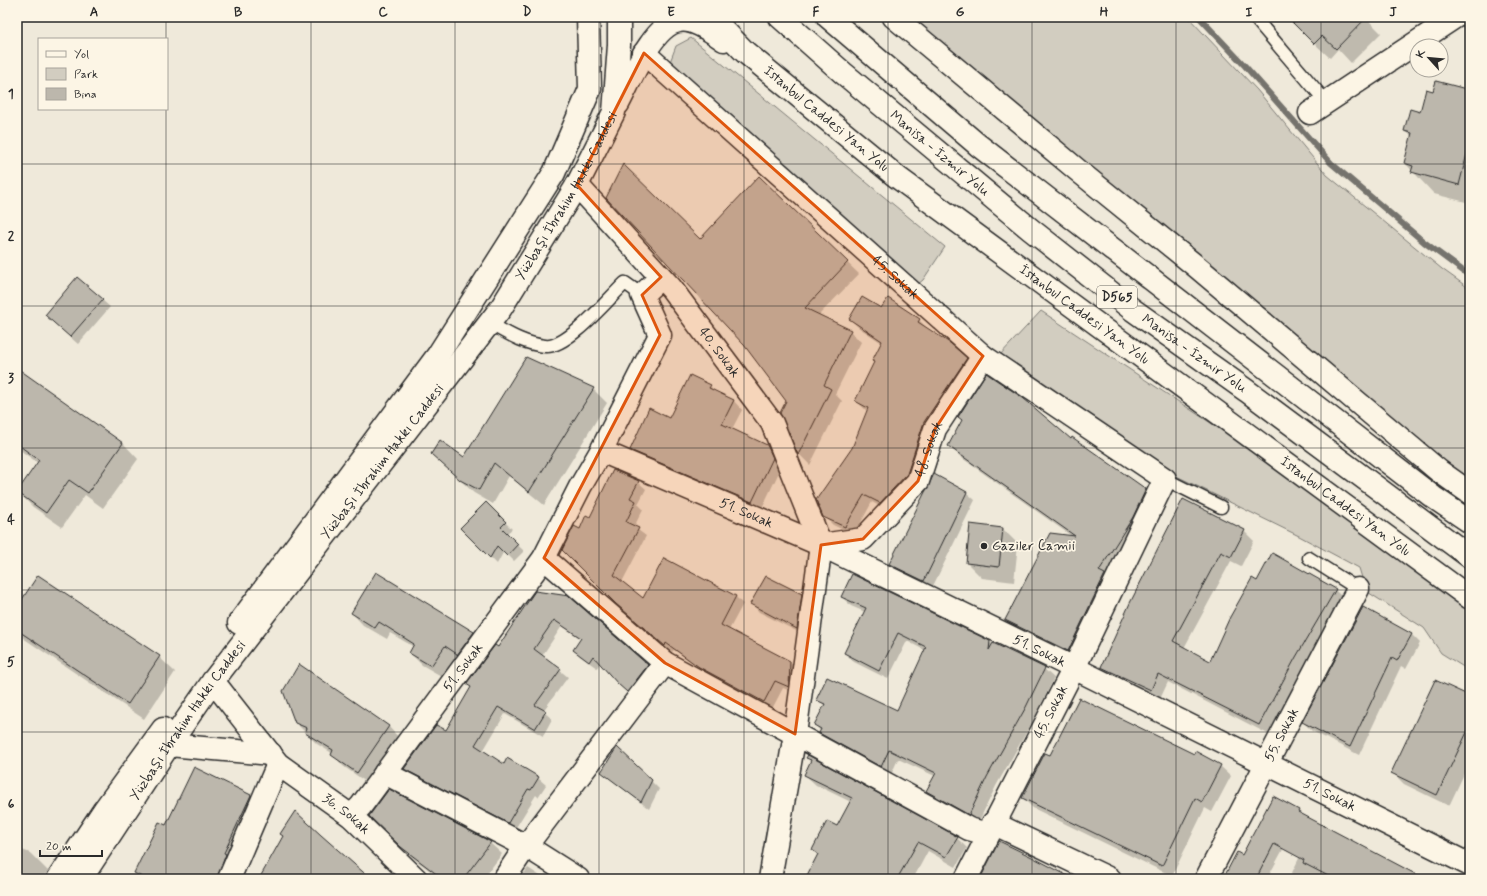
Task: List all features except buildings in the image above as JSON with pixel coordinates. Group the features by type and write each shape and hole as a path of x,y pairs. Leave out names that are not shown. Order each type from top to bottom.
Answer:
{"main road":[{"name":"Yüzbaşı İbrahim Hakkı Caddesi","path":"58,879 104,810 199,678 438,355 554,173 590,89 588,17"},
{"name":"Yüzbaşı İbrahim Hakkı Caddesi","path":"81,879 169,744 213,681 500,308 577,185 614,112 619,45 619,17"},
{"name":"İstanbul Caddesi Yan Yolu","path":"711,17 745,52 897,177 1470,598"},
{"name":"Manisa - İzmir Yolu","path":"780,17 842,72 1018,219 1127,305 1247,391 1470,557"},
{"name":"Manisa - İzmir Yolu","path":"828,17 978,145 1426,492 1470,522"},
{"path":"894,17 1081,173 1197,266 1438,471 1470,493"},
{"path":"1318,108 1455,17"},
{"path":"614,112 644,53 666,25 680,20 690,22 705,28 745,52"},
{"name":"45. Sokak","path":"644,53 983,356 1165,479 1074,668 966,879"},
{"name":"40. Sokak","path":"577,185 671,288 772,423 821,545"},
{"path":"642,295 661,278"},
{"name":"51. Sokak","path":"351,816 361,806 544,558 580,487 602,451 660,335 642,295"},
{"name":"48. Sokak","path":"821,545 863,538 918,481 936,429 983,356"},
{"name":"51. Sokak","path":"602,451 821,545 1074,668 1470,865"},
{"path":"770,879 795,734 821,545"},
{"path":"544,558 665,663 969,829 991,828 1110,879"},
{"name":"55. Sokak","path":"1206,879 1358,590"},
{"path":"504,879 526,846 665,663"},
{"name":"36. Sokak","path":"213,681 275,759 351,816 416,879"},
{"name":"36. Sokak","path":"169,744 275,759"},
{"path":"236,875 275,759"},
{"path":"384,773 526,846 578,879"}],"lane":[{"path":"1254,17 1318,108"},
{"path":"489,323 521,340 547,346 571,337 625,283 642,295"},
{"name":"45. Sokak","path":"1165,479 1220,507"},
{"path":"1309,558 1358,590"}],"highlighted area":[{"path":"644,53 983,356 935,429 918,481 863,539 821,545 795,734 665,663 544,558 660,335 642,295 661,277 577,185"}],"green space":[{"path":"912,17 1188,17 1257,90 1327,175 1442,269 1470,289 1470,478 1451,466 1351,389"},
{"path":"691,38 945,247 923,280 918,284 670,62 676,46"},
{"path":"1041,311 1470,594 1470,671 1441,653 1424,628 1366,591 1359,568 1299,536 1154,465 998,357"}],"waterway":[{"path":"1199,17 1245,66 1331,163 1424,242 1470,276"}],"place":[{"name":"Gaziler Camii","path":"984,546"}]}
